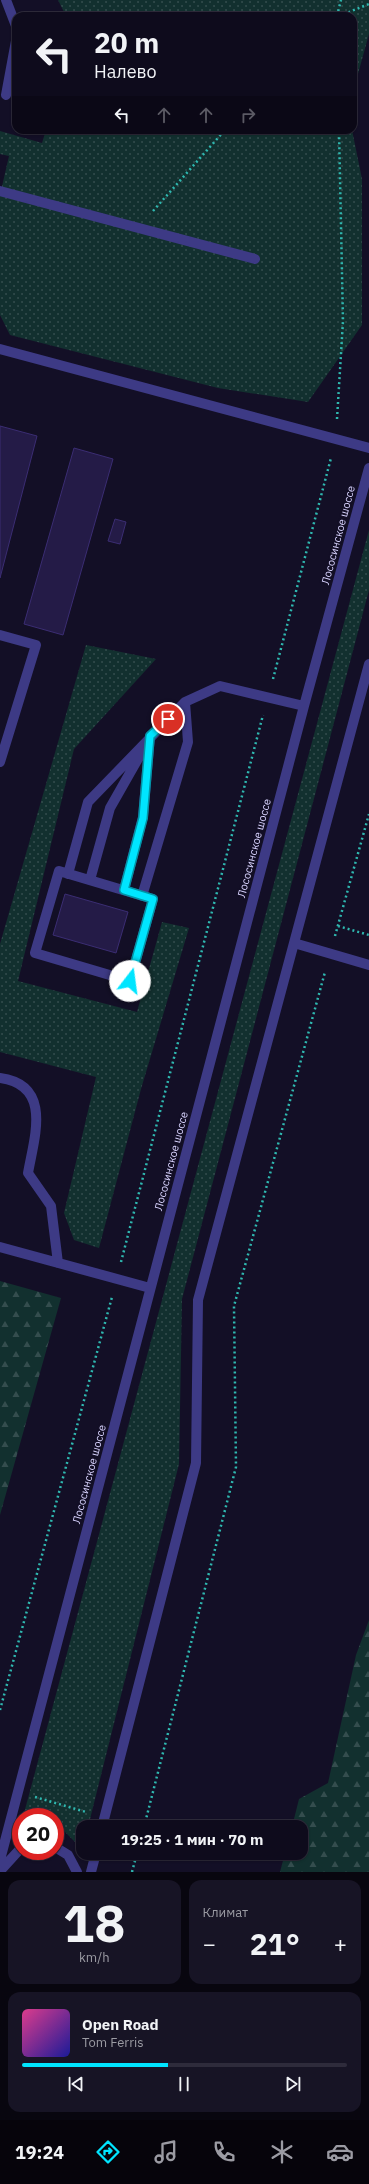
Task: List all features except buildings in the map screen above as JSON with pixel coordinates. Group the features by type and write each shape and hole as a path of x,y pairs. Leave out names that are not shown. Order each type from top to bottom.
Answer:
{"street":[{"path":"6,0 12,16"},
{"path":"6,95 12,63"},
{"path":"0,191 255,259"},
{"path":"0,349 369,448"},
{"name":"Лососинское шоссе","path":"0,1860 304,706 369,468"},
{"path":"0,635 36,645 0,762"},
{"path":"105,1820 196,1464 198,1300 369,664"},
{"path":"68,874 88,802 150,736 185,702 220,686 268,696 304,706"},
{"path":"142,896 188,742 185,702"},
{"path":"90,880 110,808 150,736"},
{"path":"124,890 143,818 150,736"},
{"path":"59,871 68,874 153,899 130,981 35,953 59,871"},
{"path":"294,943 369,965"},
{"path":"0,1078 21,1085 34,1100 37,1118 28,1173 51,1206 58,1263"},
{"path":"0,1247 150,1288"},
{"path":"64,1853 68,1855 77,1872"},
{"path":"0,1871 12,1858"},
{"path":"91,1872 94,1860"}],"path":[{"path":"339,12 341,0"},
{"path":"348,12 369,4"},
{"path":"138,228 221,134"},
{"path":"0,1710 116,1279 336,440 343,321 340,134"},
{"path":"146,1820 236,1467 234,1306 369,814"},
{"path":"338,926 369,935"},
{"path":"18,1792 98,1820"},
{"path":"132,1872 135,1860"}],"green space":[{"path":"58,0 369,0 369,34 357,77 357,12 64,12"},
{"path":"0,131 42,143 45,134 353,134 362,179 362,325 308,402 218,388 10,335 0,315 0,195 9,156 0,154"},
{"path":"369,530 369,590 182,1299 179,1464 90,1820 76,1820 76,1843 64,1832 64,1808 25,1808"},
{"path":"86,645 156,659 74,749 18,981 137,1012 162,922 189,928 141,1089 99,1248 74,1240 64,1213 96,1077 0,1052 0,944"},
{"path":"0,1281 61,1298 0,1515"},
{"path":"369,1620 369,1872 280,1872 283,1860 308,1860 308,1820 294,1820 299,1799 328,1783 356,1655"}],"route":[{"path":"130,981 153,899 124,890 143,818 150,736 168,719"}]}
